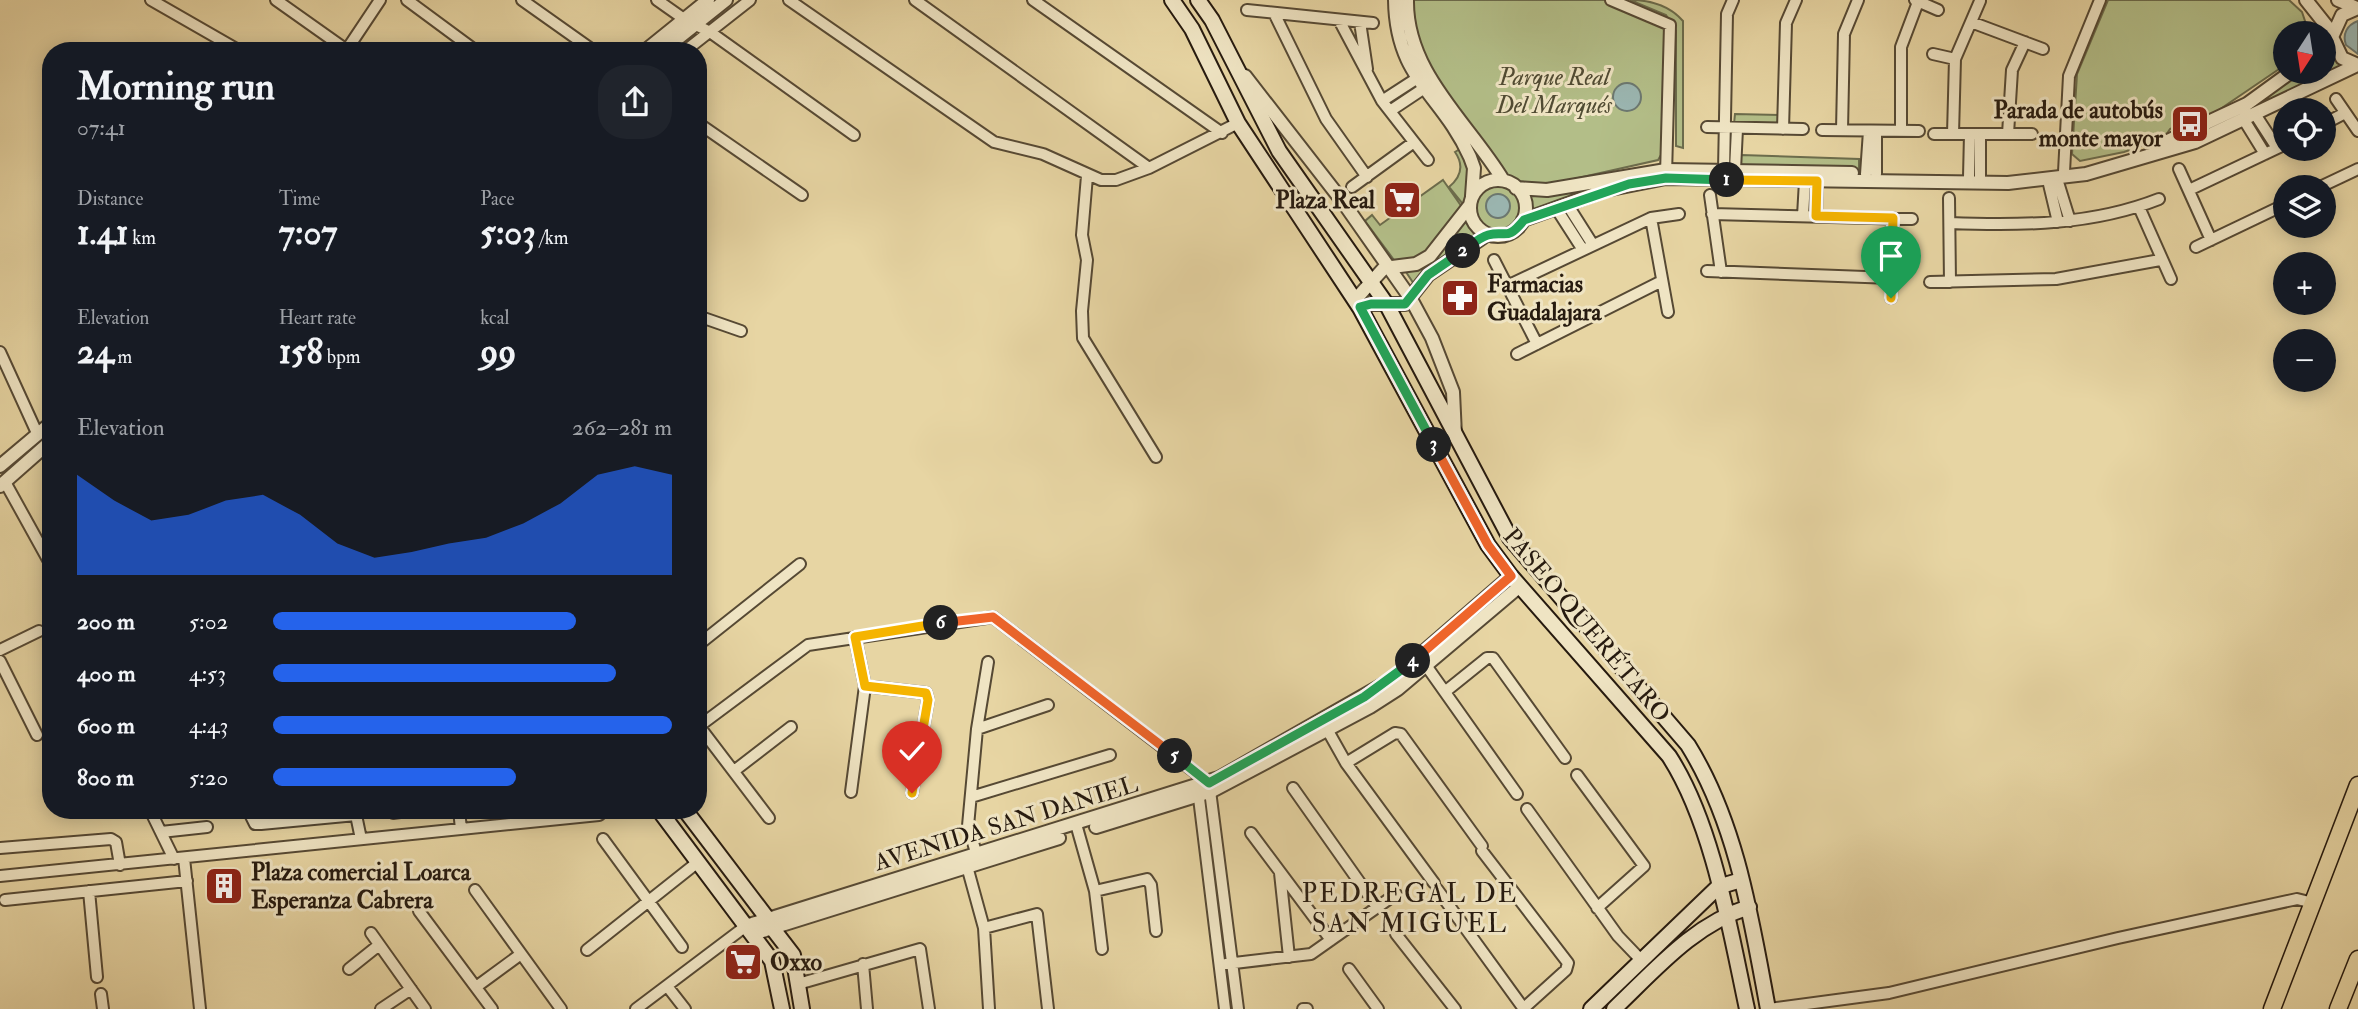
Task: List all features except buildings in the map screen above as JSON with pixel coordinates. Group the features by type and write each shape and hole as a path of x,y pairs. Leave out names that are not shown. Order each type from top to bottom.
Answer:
{"main road":[{"name":"PASEO QUERÉTARO","path":"1172,0 1192,29 1238,123 1358,304 1488,545 1515,581 1669,756 1686,783 1698,811 1727,913 1747,1009"},
{"name":"PASEO QUERÉTARO","path":"1198,0 1279,151 1387,305 1455,439 1510,538 1688,745 1720,804 1749,907 1768,1009"},
{"path":"2272,1009 2358,785"},
{"path":"666,819 746,931 772,961 782,1009"},
{"path":"692,819 793,955 802,1009"},
{"path":"1591,1009 1718,887 1741,880"},
{"path":"1615,1009 1691,936 1727,913 1749,907"},
{"path":"2338,1009 2358,959"}],"street":[{"path":"151,0 224,42"},
{"path":"276,0 336,42"},
{"path":"352,42 380,0"},
{"path":"407,0 463,42"},
{"path":"522,0 581,42"},
{"path":"657,0 710,32 854,135"},
{"path":"671,42 708,0"},
{"path":"659,42 726,0"},
{"path":"697,42 750,0"},
{"path":"789,0 994,142 1043,154 1087,176 1116,180 1149,168 1238,123"},
{"path":"915,0 1149,168"},
{"path":"1033,0 1222,133"},
{"path":"1395,0 1399,43 1419,84 1466,146 1474,168 1471,201 1474,223 1488,234 1502,236 1515,231 1524,220 1666,174 1811,181 2056,177 2115,167 2195,142 2250,117 2310,84 2357,65"},
{"path":"1407,0 1410,34 1426,73 1503,180 1516,188 1547,190 1666,174 1729,170 2056,177 2116,161 2168,141 2247,104 2274,84"},
{"path":"1611,0 1670,25 1666,174"},
{"path":"1729,170 1732,128 1727,14 1733,0"},
{"path":"1783,129 1786,23 1796,0"},
{"path":"1842,130 1844,34 1858,0"},
{"path":"2058,222 2056,177 2069,76 2100,0"},
{"path":"2306,0 2319,21"},
{"path":"2338,0 2358,8"},
{"path":"1901,131 1901,47 1916,1 1938,10"},
{"path":"1953,134 1955,58 1980,1"},
{"path":"2336,26 2342,15 2358,8"},
{"path":"1247,10 1373,23"},
{"path":"1274,13 1326,119 1367,177"},
{"path":"1339,20 1368,79 1428,160"},
{"path":"1360,22 1368,79"},
{"path":"1971,22 2043,48"},
{"path":"2008,134 2012,70 2025,42"},
{"path":"2336,50 2357,65"},
{"path":"1933,54 1955,58"},
{"path":"1231,59 1390,266 1411,299 1432,338 1453,392 1455,439"},
{"path":"1382,101 1419,84"},
{"path":"1390,111 1419,84"},
{"path":"2336,99 2358,131"},
{"path":"2336,118 2345,113"},
{"path":"2250,117 2273,139"},
{"path":"2250,117 2265,155"},
{"path":"1707,127 1803,129"},
{"path":"707,130 780,183 802,195"},
{"path":"1822,130 1919,131"},
{"path":"1871,174 1872,131"},
{"path":"1934,134 2032,134"},
{"path":"1975,134 1975,177"},
{"path":"1352,187 1414,142"},
{"path":"2189,190 2273,150"},
{"path":"2179,169 2211,240"},
{"path":"2336,179 2358,169"},
{"path":"1087,176 1082,234 1087,260 1082,311 1083,338 1156,457"},
{"path":"2056,177 2070,221"},
{"path":"1358,304 1380,271 1390,266 1416,264 1430,256 1479,187 1490,181 1503,180"},
{"path":"1803,216 1811,181"},
{"path":"1811,181 1816,216"},
{"path":"1516,188 1526,205 1524,220"},
{"path":"1710,195 1721,272"},
{"path":"1949,198 1950,282"},
{"path":"1950,223 2070,221 2139,207 2159,200"},
{"path":"1562,206 1588,247"},
{"path":"2139,207 2160,260 2171,279"},
{"path":"2196,247 2273,210"},
{"path":"1507,286 1651,218 1679,214"},
{"path":"1712,214 1912,219"},
{"path":"1651,218 1668,312"},
{"path":"1891,298 1893,218"},
{"path":"1358,304 1398,306 1411,299 1428,275 1488,234"},
{"path":"1494,260 1536,344"},
{"path":"1930,282 2056,279 2160,260"},
{"path":"1707,271 1892,278"},
{"path":"1517,354 1662,281"},
{"path":"707,319 741,331"},
{"path":"0,352 37,433"},
{"path":"0,466 42,429"},
{"path":"42,449 2,484 42,550"},
{"path":"707,638 800,564"},
{"name":"AVENIDA SAN DANIEL","path":"1204,786 1367,702 1398,689 1515,581"},
{"name":"AVENIDA SAN DANIEL","path":"746,931 1204,786 1328,731 1515,581"},
{"path":"707,721 808,645 993,617 1204,786 1238,1009"},
{"path":"0,650 39,631"},
{"path":"851,792 865,686 855,637"},
{"path":"1446,691 1487,658 1493,658 1565,758"},
{"path":"0,661 37,735"},
{"path":"988,662 977,729 968,826 984,928 989,1009"},
{"path":"1425,664 1517,794"},
{"path":"865,686 926,693 928,700 912,793"},
{"path":"977,729 1048,705"},
{"path":"734,771 790,727"},
{"path":"1328,731 1346,763 1524,1009 1566,970 1568,963 1482,849 1401,734 1395,733 1346,763"},
{"path":"707,737 769,818"},
{"path":"971,797 1110,755"},
{"path":"1577,775 1644,866 1598,908"},
{"path":"1204,786 1225,1009"},
{"path":"1293,788 1377,907"},
{"path":"1527,809 1598,908 1640,960"},
{"path":"154,819 179,858 187,881 200,1009"},
{"path":"252,819 255,824 261,824 314,819"},
{"path":"357,819 361,839"},
{"path":"460,819 461,829"},
{"path":"0,876 552,819"},
{"path":"161,832 207,827"},
{"path":"1077,828 1095,891 1102,949"},
{"path":"1251,833 1331,940"},
{"path":"0,849 111,839 116,842 120,864"},
{"path":"603,839 650,899 682,947"},
{"path":"587,950 698,862"},
{"path":"1280,871 1289,957"},
{"path":"1095,891 1147,879 1151,885 1156,931"},
{"path":"5,900 187,881"},
{"path":"475,890 561,1009"},
{"path":"89,891 97,977"},
{"path":"1220,965 1311,954 1396,894"},
{"path":"1768,1009 1889,993 2297,899 2313,903"},
{"path":"419,911 492,1009"},
{"path":"984,928 1037,915 1048,1009"},
{"path":"636,1009 746,931"},
{"path":"371,933 425,1009"},
{"path":"1396,934 1455,1009"},
{"path":"349,969 380,944"},
{"path":"797,984 920,949 929,1009"},
{"path":"476,987 521,954"},
{"path":"863,964 867,1009"},
{"path":"1349,969 1378,1009"},
{"path":"667,986 685,1009"},
{"path":"381,1009 411,989"},
{"path":"101,994 103,1009"}],"green space":[{"name":"Parque Real Del Marqués","path":"1410,0 1608,0 1670,26 1661,155 1658,160 1547,185 1512,180 1490,157 1427,73 1411,34"},
{"path":"1630,0 1659,4 1683,21 1683,148 1676,146 1676,31 1666,15"},
{"path":"2108,0 2289,0 2302,12 2305,21 2273,21 2273,73 2210,116 2196,116 2170,129 2164,138 2124,152 2080,161 2072,154 2077,74"},
{"path":"2336,51 2348,65 2336,70"},
{"path":"2283,84 2306,84 2273,98 2254,108"},
{"path":"1735,114 1780,115 1780,126 1734,124"},
{"path":"1465,146 1471,177 1466,208 1449,187 1460,171 1460,162 1455,152"},
{"path":"1741,155 1859,159 1859,171 1738,168"},
{"path":"1663,171 1530,214 1528,194"},
{"path":"1443,180 1464,210 1430,256 1402,263 1394,260 1365,221 1372,215 1380,225"},
{"path":"1498,183 1515,190 1522,207 1515,224 1498,231 1481,224 1474,207 1481,190"},
{"path":"1467,214 1472,227 1484,236 1414,284 1404,269 1416,266"}],"water":[{"path":"2358,21 2358,54 2346,45 2345,34 2348,27"},
{"path":"1627,83 1637,87 1641,97 1637,107 1627,111 1617,107 1613,97 1617,87"},
{"path":"1498,194 1507,197 1510,206 1507,215 1498,218 1489,215 1486,206 1489,197"}],"place":[{"name":"Parada de autobús monte mayor","path":"2190,124"},
{"name":"Plaza Real","path":"1402,200"},
{"name":"Farmacias Guadalajara","path":"1460,298"},
{"name":"Plaza comercial Loarca Esperanza Cabrera","path":"224,886"},
{"name":"Oxxo","path":"743,962"}],"district":[{"name":"PEDREGAL DE SAN MIGUEL","path":"1410,908"}],"route":[{"path":"912,793 928,700 926,693 865,686 855,637 993,617 1209,783 1391,680 1511,576 1488,545 1360,307 1378,303 1398,306 1405,304 1428,275 1488,234 1502,236 1515,231 1524,220 1606,190 1666,178 1817,181 1816,216 1893,218 1891,298"}]}
